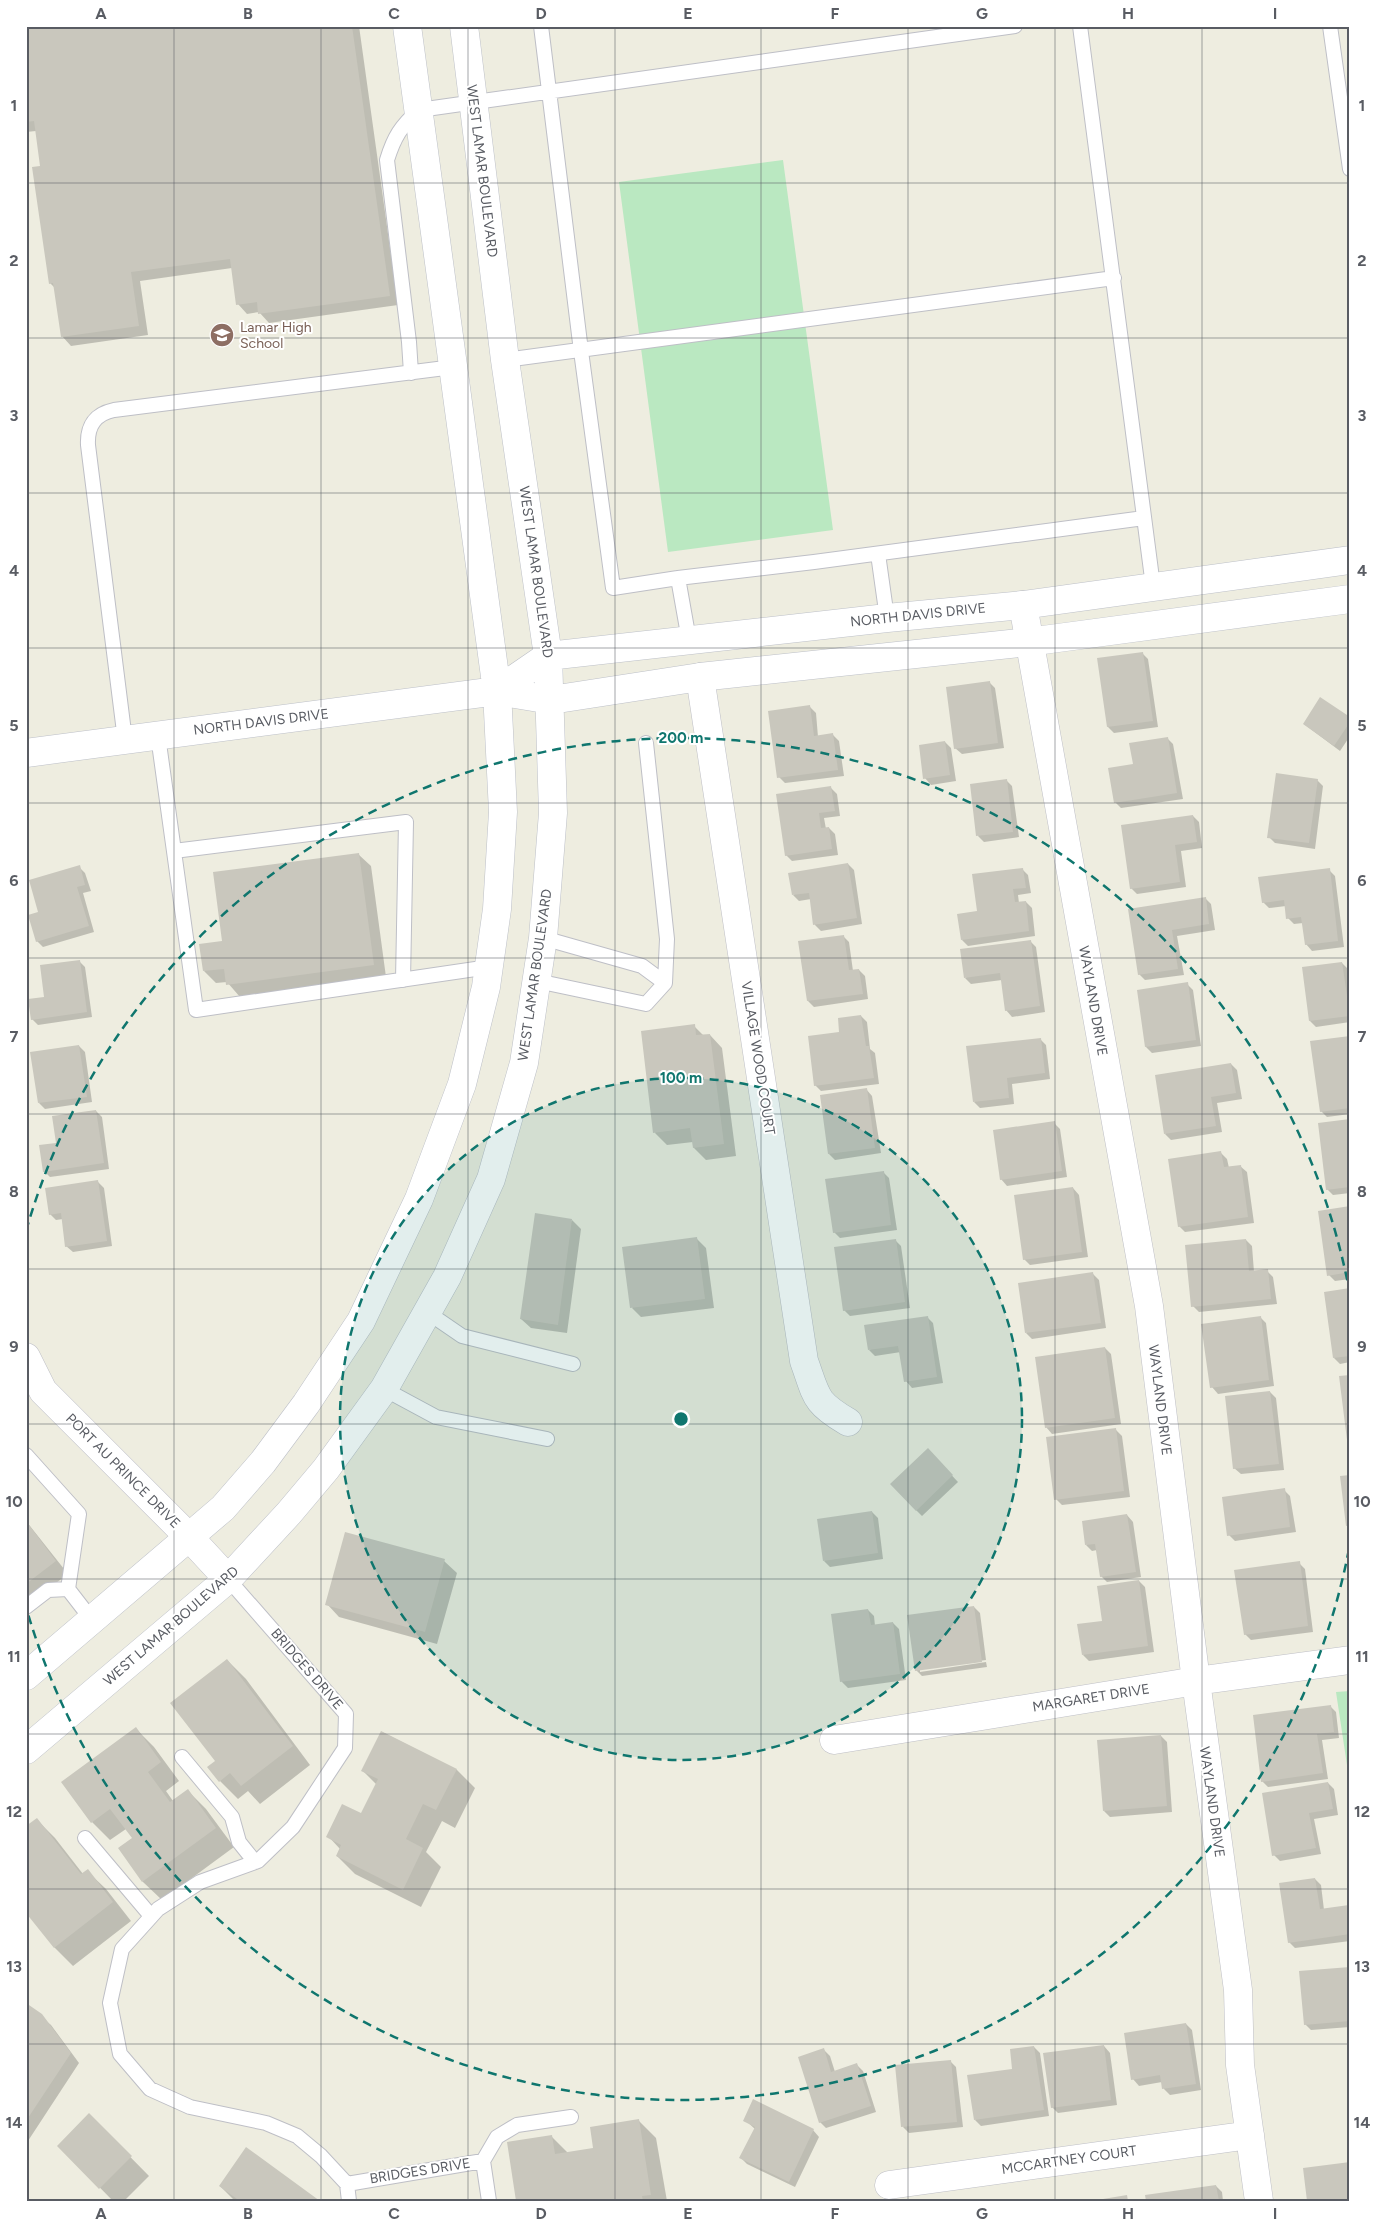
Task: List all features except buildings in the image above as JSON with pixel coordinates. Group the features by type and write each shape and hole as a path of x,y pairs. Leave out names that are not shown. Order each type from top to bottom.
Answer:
{"street":[{"path":"26,1676 223,1508 264,1462 306,1404 361,1321 419,1199 462,1084 486,987 498,909 502,812 497,691 408,26"},
{"name":"WEST LAMAR BOULEVARD","path":"26,1750 228,1579 289,1513 326,1469 384,1390 447,1278 491,1179 524,1063 543,938 554,813 551,700 548,656 505,360 464,26"},
{"name":"NORTH DAVIS DRIVE","path":"497,691 548,656 887,618 1022,605 1350,560"},
{"name":"NORTH DAVIS DRIVE","path":"26,753 497,691 551,700 700,677 1028,642 1350,599"},
{"name":"WAYLAND DRIVE","path":"1022,605 1149,1306 1196,1681 1238,1990 1240,2065 1259,2201"},
{"name":"VILLAGE WOOD COURT","path":"700,677 804,1361 818,1400 826,1409 848,1422"},
{"name":"PORT AU PRINCE DRIVE","path":"26,1357 43,1391 190,1538 228,1579"},
{"name":"MARGARET DRIVE","path":"834,1740 1196,1681 1350,1660"},
{"name":"MCCARTNEY COURT","path":"889,2185 1250,2135"}],"lane":[{"path":"541,26 581,351 613,588 1144,518"},
{"path":"411,373 410,342 387,160 393,141 404,124 419,110 1015,26"},
{"path":"1080,26 1153,586"},
{"path":"1330,26 1350,169"},
{"path":"505,360 1114,278"},
{"path":"125,740 87,435 90,425 96,417 104,412 114,410 453,368"},
{"path":"878,554 887,618"},
{"path":"678,578 689,640"},
{"path":"158,736 196,1010 489,967"},
{"path":"537,981 646,1004 666,983 667,938 646,743"},
{"path":"174,852 406,822 403,980"},
{"path":"543,938 642,966 666,983"},
{"path":"427,1312 462,1336 573,1364"},
{"path":"384,1390 436,1417 547,1439"},
{"path":"26,1455 79,1514 68,1589 92,1620"},
{"name":"BRIDGES DRIVE","path":"228,1579 346,1714 345,1748 293,1828 255,1862 200,1882 158,1909 122,1949 110,2003 120,2054 150,2089 190,2107 266,2123 297,2136 320,2156 347,2184 483,2161 489,2201"},
{"path":"26,1607 48,1590 68,1589"},
{"path":"182,1757 232,1817 239,1842 255,1862"},
{"path":"85,1838 151,1916"},
{"path":"483,2161 497,2137 517,2126 571,2116"},
{"path":"347,2184 349,2201"}],"green space":[{"path":"783,160 833,530 668,552 619,182"},
{"path":"1350,1691 1350,1785 1336,1692"}],"place":[{"name":"Lamar High School","path":"222,335"}]}
